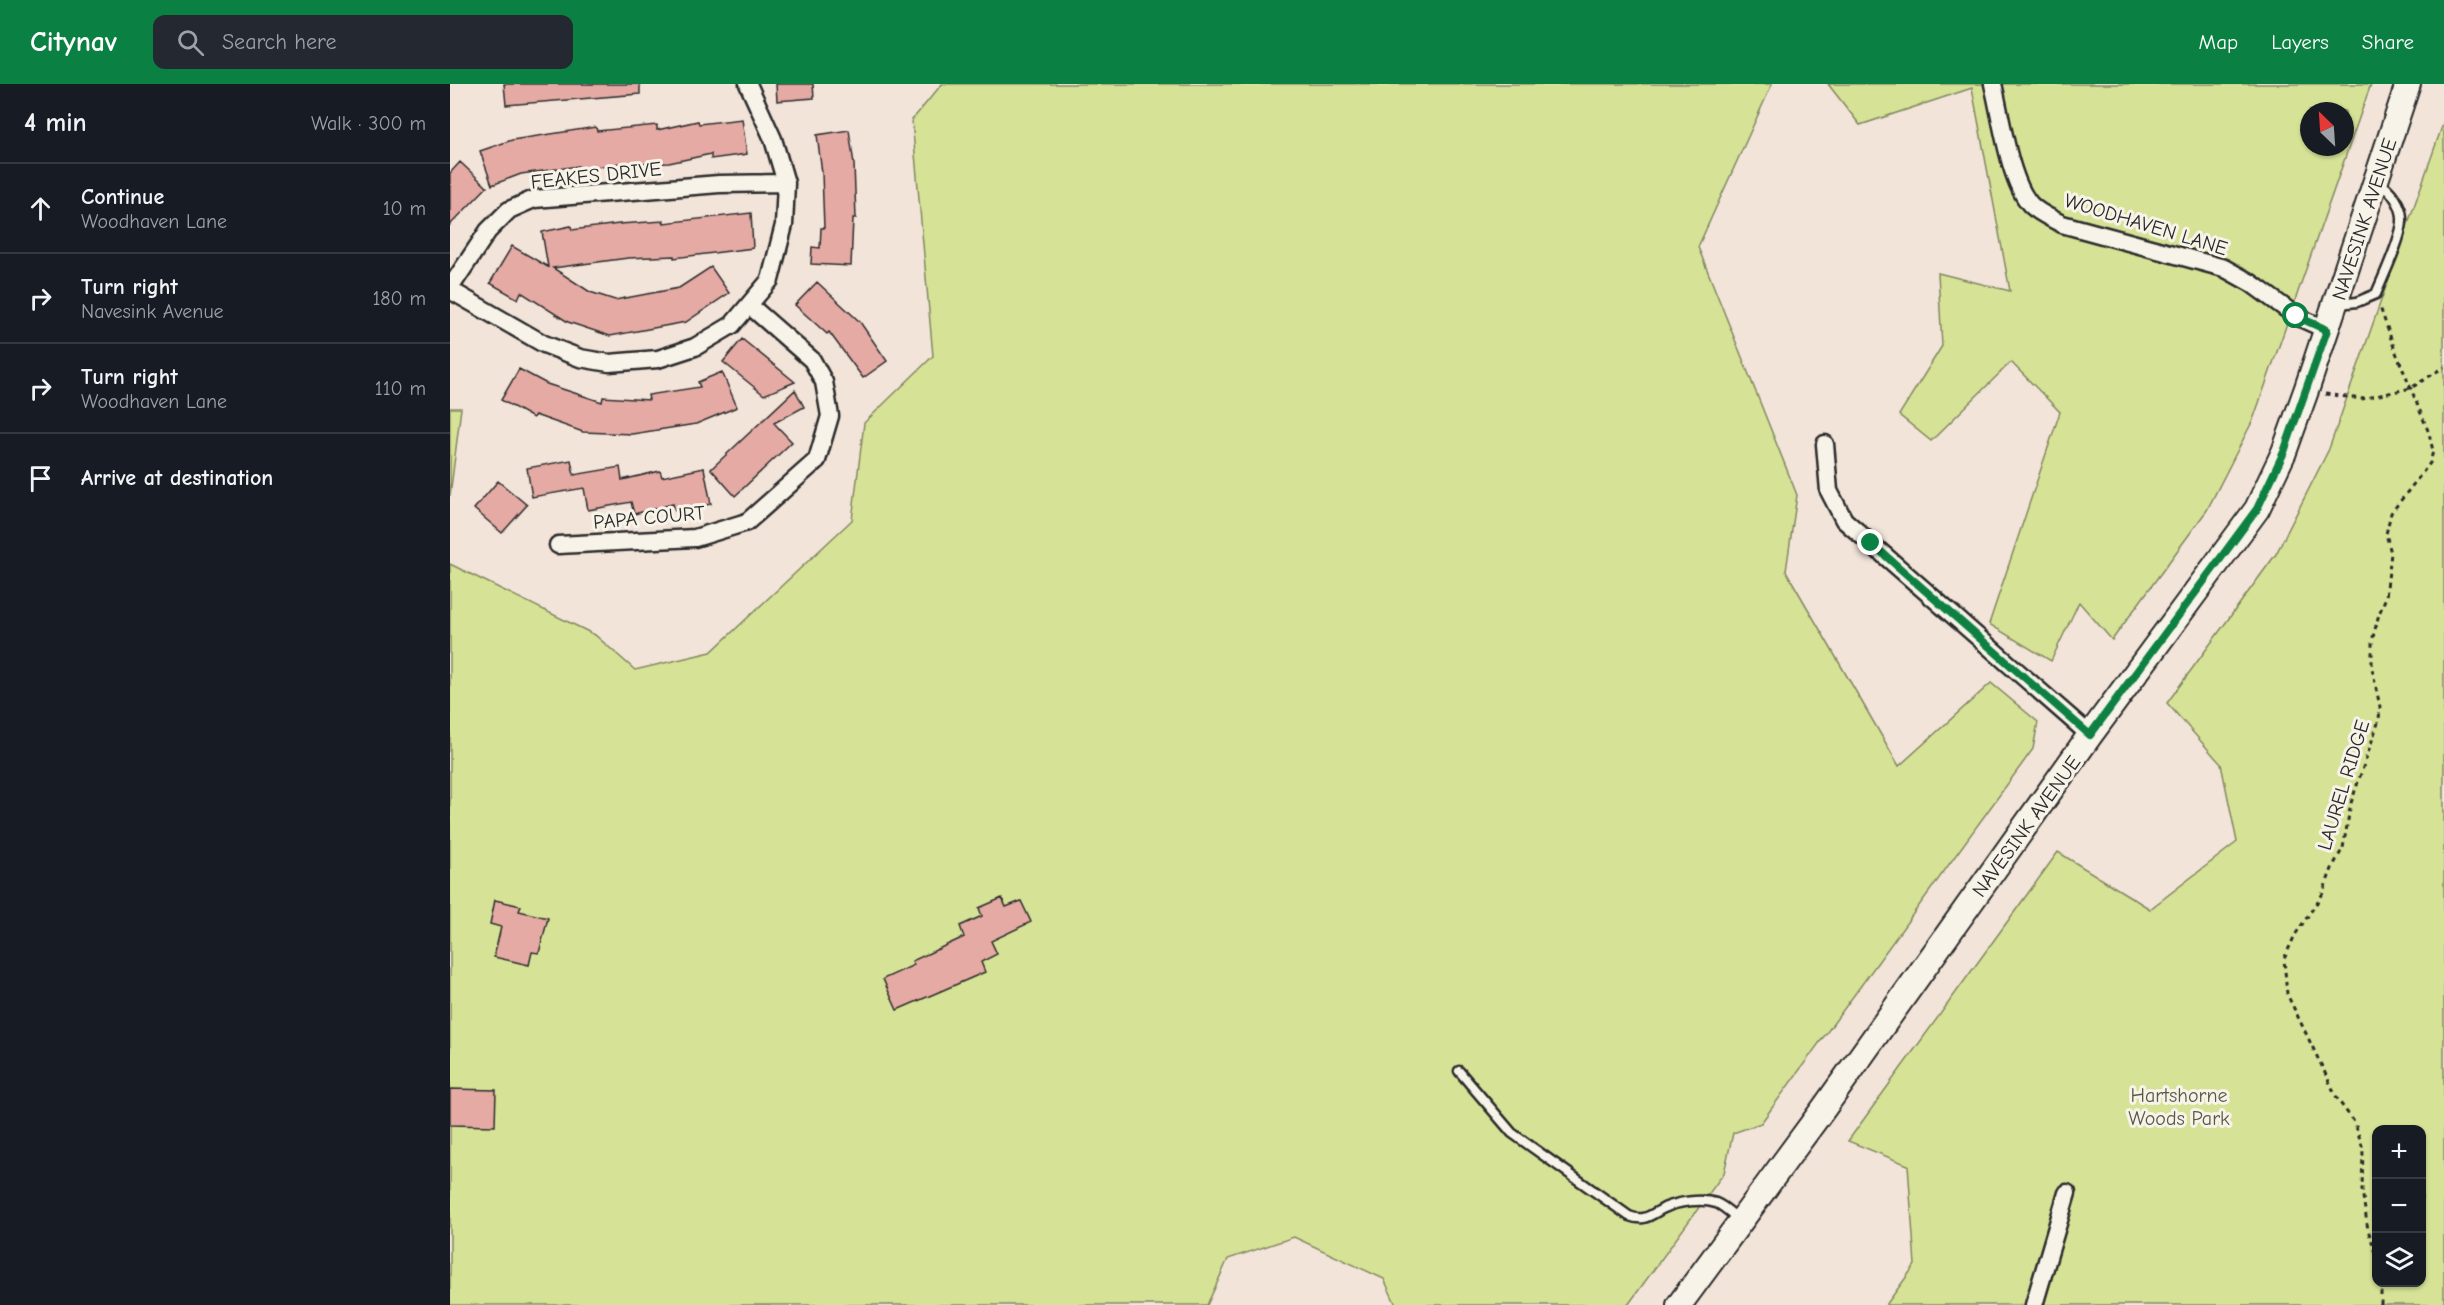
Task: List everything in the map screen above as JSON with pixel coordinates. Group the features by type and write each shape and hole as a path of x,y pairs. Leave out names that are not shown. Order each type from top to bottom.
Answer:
{"main road":[{"name":"NAVESINK AVENUE","path":"1678,1305 1824,1108 2090,735 2257,509 2284,452 2307,388 2408,84"}],"street":[{"path":"450,289 544,344 580,358 609,363 658,359 695,347 732,324 770,280 784,225 786,183 772,139 748,84"},
{"name":"WOODHAVEN LANE","path":"1993,84 2014,172 2027,199 2038,210 2062,224 2224,268 2251,283 2296,316 2327,330"},
{"name":"FEAKES DRIVE","path":"450,289 488,231 509,210 534,199 719,184 786,183"},
{"name":"PAPA COURT","path":"558,545 695,538 747,522 817,460 830,416 824,382 813,360 749,305"},
{"path":"1825,444 1829,491 1844,520 2090,735"},
{"path":"2034,1305 2067,1193"}],"lane":[{"path":"2336,304 2357,302 2376,294 2403,221 2398,204 2388,187 2376,181"},
{"path":"1459,1071 1512,1133 1629,1216 1640,1220 1663,1209 1696,1202 1715,1203 1740,1221"}],"path":[{"path":"2376,294 2394,350 2411,388"},
{"path":"2307,388 2331,396 2362,399 2411,388 2444,367"},
{"name":"LAUREL RIDGE","path":"2372,1242 2362,1190 2363,1149 2355,1123 2338,1100 2287,994 2284,958 2295,935 2322,895 2343,848 2351,802 2379,720 2380,707 2372,668 2372,641 2386,597 2391,553 2386,534 2391,513 2430,463 2433,451 2432,442 2421,419 2411,388"},
{"path":"2381,1287 2381,1305"}],"green space":[{"path":"942,84 1772,84 1698,247 1797,495 1786,571 1899,766 1991,683 2038,722 2033,749 1761,1123 1733,1133 1724,1173 1628,1305 1396,1305 1384,1279 1294,1237 1228,1259 1207,1305 450,1305 450,564 595,635 635,670 711,652 852,520 864,423 933,356 912,120"},
{"path":"1828,84 2371,84 2354,132 2354,102 2300,102 2300,156 2346,156 2253,420 2207,510 2112,640 2079,602 2051,661 1989,624 2060,412 2011,362 1931,441 1899,415 1942,346 1938,273 2010,291 1972,88 1860,125"},
{"name":"Hartshorne Woods Park","path":"2444,121 2444,1305 1886,1305 1915,1265 1908,1165 1848,1141 2058,852 2150,909 2237,842 2221,764 2167,703 2276,554 2329,449"},
{"path":"450,408 461,408 450,496"}],"building":[{"path":"504,84 640,84 640,94 506,105"},
{"path":"776,84 813,84 814,98 777,101"},
{"path":"742,119 747,154 711,159 711,154 669,163 621,165 620,163 578,170 578,166 521,174 492,185 480,151 512,140 596,127 597,131 657,125 657,130 698,121 699,124"},
{"path":"849,130 854,164 856,218 853,218 851,266 811,264 812,247 820,248 821,228 824,228 822,173 817,135"},
{"path":"460,162 487,187 450,225 450,173"},
{"path":"751,213 753,248 674,258 674,256 628,258 553,268 590,292 615,300 679,288 711,267 729,293 686,322 610,336 568,322 521,292 518,299 490,283 512,246 548,267 542,232 571,226 572,230"},
{"path":"817,282 860,322 887,361 863,378 829,332 827,334 795,305"},
{"path":"742,339 795,382 764,395 723,362"},
{"path":"519,369 547,384 602,402 603,397 649,400 648,395 700,387 698,382 722,372 737,407 696,424 632,434 583,432 535,415 533,418 501,400"},
{"path":"795,390 804,407 774,423 792,442 735,496 711,469"},
{"path":"571,460 574,475 620,467 622,480 660,471 662,477 704,468 711,504 675,511 673,504 634,514 631,502 588,510 584,488 532,497 527,468"},
{"path":"498,481 527,505 502,533 474,509"},
{"path":"1002,898 1006,907 1021,901 1031,922 991,941 997,954 981,962 985,972 897,1010 883,979 914,965 912,961 964,937 960,926 982,916 979,908"},
{"path":"495,900 521,906 519,911 548,918 539,953 532,952 529,965 494,957 501,927 490,924"},
{"path":"450,1089 496,1090 495,1126 450,1125"}],"route":[{"path":"1871,543 2090,735 2244,528 2271,483 2327,330 2296,316"}]}
